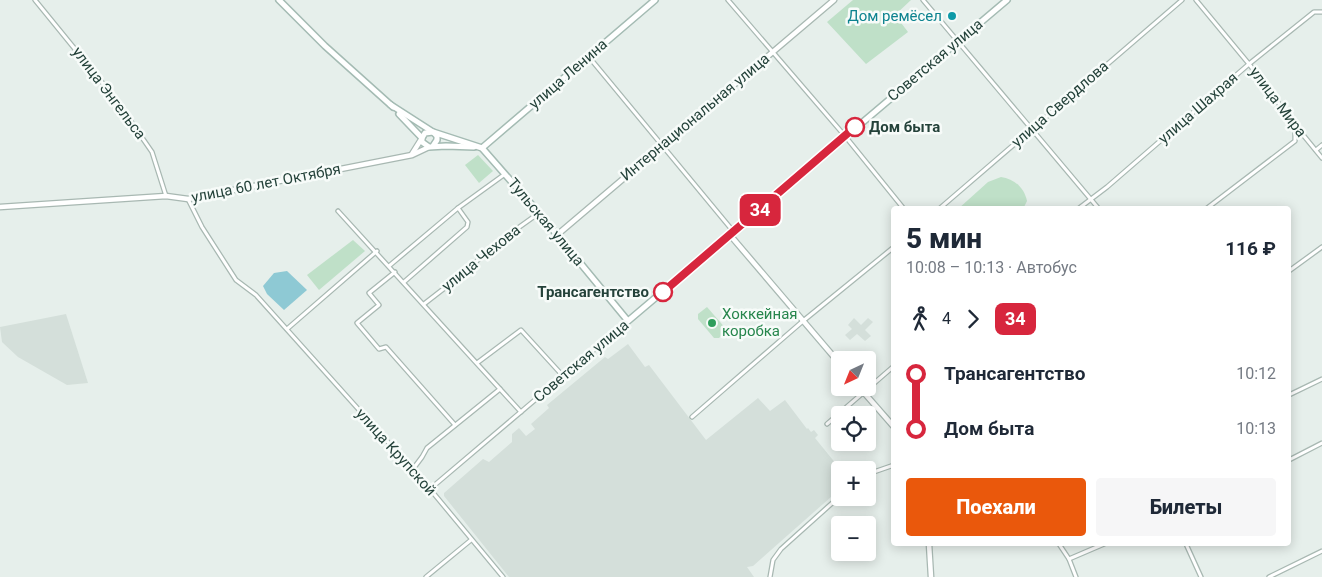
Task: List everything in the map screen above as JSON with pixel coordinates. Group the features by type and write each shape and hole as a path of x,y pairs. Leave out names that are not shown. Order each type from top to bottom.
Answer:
{"main road":[{"path":"279,0 325,46 391,105 422,138 423,144 431,147 482,148"},
{"name":"улица Ленина","path":"482,148 655,0"},
{"name":"Советская улица","path":"628,321 1007,0"},
{"path":"391,105 432,132 482,148"},
{"path":"422,138 427,132 432,132"},
{"path":"431,147 437,143 437,138 432,132"},
{"name":"Тульская улица","path":"482,148 539,213 628,321"}],"street":[{"name":"улица Энгельса","path":"36,0 114,97 152,152 166,196"},
{"path":"728,0 845,136 902,206"},
{"name":"Интернациональная улица","path":"557,235 834,0"},
{"path":"923,0 956,42 1097,206"},
{"name":"улица Свердлова","path":"942,206 1182,0"},
{"name":"улица Мира","path":"1196,0 1249,64 1322,158"},
{"name":"улица Шахрая","path":"1081,206 1107,187 1249,64 1314,12 1321,11"},
{"path":"589,57 831,354"},
{"path":"1210,206 1295,141 1295,125"},
{"path":"412,155 422,138"},
{"path":"1316,150 1322,145"},
{"name":"улица 60 лет Октября","path":"0,207 166,196 188,199 412,155 431,147"},
{"path":"389,266 458,208 505,174"},
{"name":"улица Крупской","path":"188,199 202,227 236,280 256,295 413,469 503,577"},
{"path":"404,282 468,227 468,222 458,208"},
{"path":"338,211 521,412"},
{"name":"улица Чехова","path":"424,304 464,273 494,245 539,213"},
{"path":"1291,270 1322,248"},
{"path":"692,417 803,321 891,249"},
{"path":"287,329 377,252"},
{"path":"395,272 369,293 379,305 356,323 379,349 386,347 455,425"},
{"name":"Советская улица","path":"430,489 628,321"},
{"path":"477,363 521,330 564,376"},
{"path":"876,380 891,368"},
{"path":"1291,394 1322,379"},
{"path":"413,469 427,448 500,389"},
{"path":"826,424 856,396"},
{"path":"867,396 891,424"},
{"path":"1291,459 1322,444"},
{"path":"876,471 891,465"},
{"path":"771,576 773,560 781,549 831,504"},
{"path":"426,577 471,540"},
{"path":"929,546 932,577"},
{"path":"1060,546 1076,577"},
{"path":"1068,559 1099,546"},
{"path":"1187,546 1202,577"},
{"path":"1269,577 1322,551"}],"shaded area":[{"path":"66,314 88,383 67,385 18,357 2,342 0,327"},
{"path":"854,318 861,325 868,318 873,322 865,330 871,336 865,341 857,334 850,340 845,335 852,329 848,325"},
{"path":"628,344 645,367 649,365 706,440 758,398 770,411 785,400 807,429 811,432 814,430 818,435 815,438 834,461 831,461 831,497 753,566 747,567 754,577 509,577 444,496 444,493 483,459 489,462 512,442 512,434 519,428 526,436 535,429 531,424 549,408 547,405 605,357 608,359"}],"green space":[{"path":"853,0 911,0 895,15 908,32 866,64 827,22"},
{"path":"478,155 493,171 479,183 465,165"},
{"path":"1001,177 1014,182 1026,196 1027,201 1024,206 961,206 988,182"},
{"path":"353,240 365,251 319,290 307,275"},
{"name":"Хоккейная коробка","path":"707,307 727,330 719,338 714,338 698,319 698,314"}],"water":[{"path":"287,271 307,290 284,310 267,294 263,286 274,273"}],"bus line":[{"name":"34","path":"663,292 855,127"}],"place":[{"name":"Дом ремёсел","path":"952,16"},
{"name":"Дом быта","path":"855,127"},
{"name":"Трансагентство","path":"663,292"},
{"name":"Хоккейная коробка","path":"712,323"}]}
